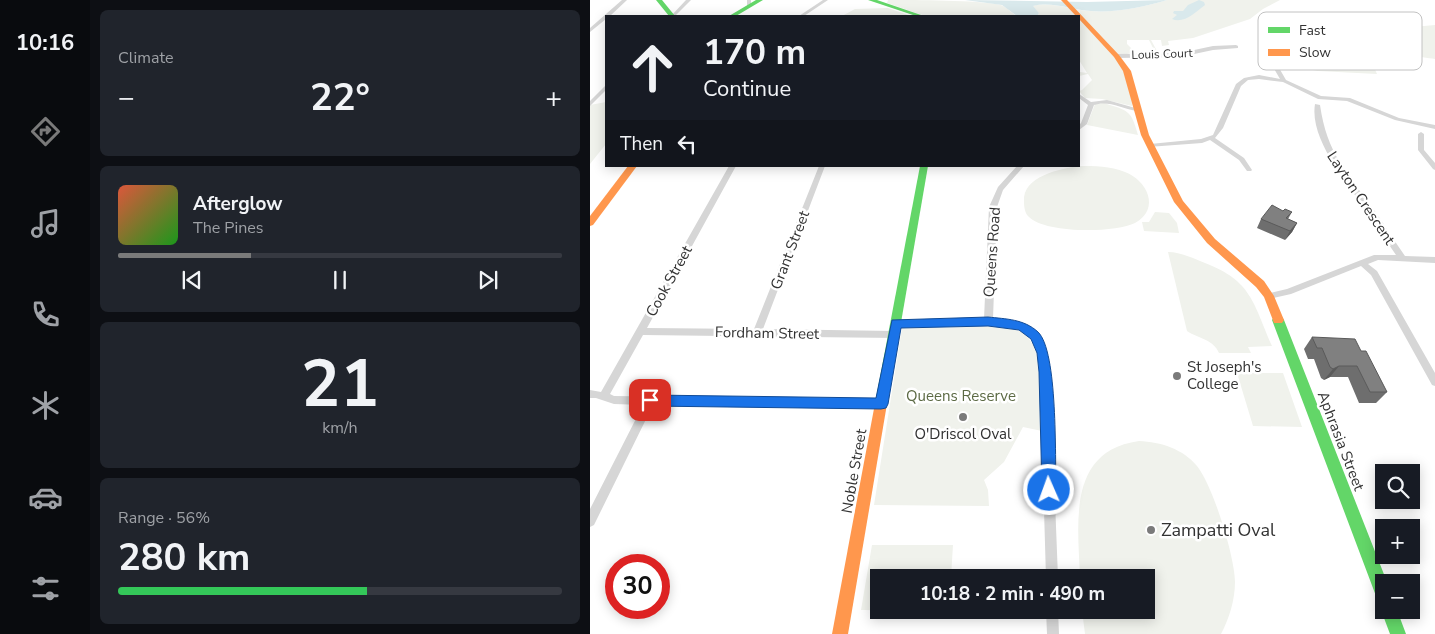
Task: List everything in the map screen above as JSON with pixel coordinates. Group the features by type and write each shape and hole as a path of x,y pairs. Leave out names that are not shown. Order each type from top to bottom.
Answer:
{"main road":[{"path":"658,0 672,15"},
{"path":"733,15 749,3 760,0"},
{"path":"871,0 919,15"},
{"path":"1064,0 1078,15"},
{"path":"1080,17 1117,56 1126,70 1136,109 1150,146 1179,202 1211,241 1260,284 1269,296"},
{"path":"590,223 632,167"},
{"name":"Noble Street","path":"840,634 924,167"},
{"name":"Aphrasia Street","path":"1269,296 1376,574"},
{"path":"1392,619 1398,634"}],"street":[{"path":"607,15 625,0"},
{"path":"674,15 689,0"},
{"path":"803,15 826,0"},
{"path":"590,31 605,17"},
{"name":"Louis Court","path":"1117,56 1193,54 1213,48 1236,47"},
{"path":"1278,70 1284,81"},
{"path":"1150,146 1195,142 1211,138 1220,128 1238,85 1259,77 1284,81 1319,101 1348,102 1423,130 1435,128"},
{"path":"590,94 605,88"},
{"path":"590,104 605,88"},
{"path":"1080,97 1091,104 1105,101 1136,109"},
{"name":"Layton Crescent","path":"1319,101 1319,125 1325,144 1338,167 1362,198 1403,259"},
{"path":"1080,127 1084,124 1091,104"},
{"path":"1423,130 1421,150 1435,168"},
{"path":"1211,138 1242,159 1249,170"},
{"name":"Cook Street","path":"604,396 731,167"},
{"name":"Grant Street","path":"757,333 822,167"},
{"name":"Queens Road","path":"988,322 994,207 1000,189 1020,167"},
{"path":"1269,296 1288,292 1377,258 1435,260"},
{"path":"1362,263 1374,273 1435,382"},
{"path":"988,322 1004,322 1022,327 1035,336 1043,353 1052,569"},
{"name":"Fordham Street","path":"641,331 757,333 895,329 988,322"},
{"path":"590,394 614,400 881,404"},
{"path":"590,521 650,400"},
{"path":"1052,619 1053,634"}],"green space":[{"path":"888,0 990,3 1001,5 1016,15 922,15 887,3"},
{"path":"1167,0 1280,0 1258,12 1250,19 1193,38 1168,41 1169,45 1162,46 1161,40 1151,40 1157,51 1155,52 1149,40 1127,40 1127,44 1135,52 1118,56 1131,86 1132,106 1102,99 1085,98 1080,92 1092,80 1088,74 1080,76 1080,72 1087,73 1080,62 1080,15 1038,15 1039,13 1032,6 1061,6 1099,11 1139,7"},
{"path":"888,8 908,15 844,15 855,9"},
{"path":"1435,25 1435,59 1422,57 1422,26"},
{"path":"1313,70 1375,70 1377,74"},
{"path":"605,102 605,145 590,164 590,105"},
{"path":"1104,103 1128,113 1138,135 1087,125 1095,104"},
{"path":"1097,166 1125,172 1140,181 1145,188 1148,195 1148,210 1135,223 1112,229 1064,229 1036,222 1026,213 1025,193 1036,180 1062,169"},
{"path":"1155,212 1169,213 1177,223 1179,233 1144,231 1142,222 1149,222"},
{"path":"1168,252 1186,256 1221,270 1242,286 1255,306 1272,346 1248,347 1251,353 1219,353 1209,342 1187,331"},
{"name":"O'Driscol Oval","path":"1009,326 1025,335 1036,352 1042,431 1023,427 1004,462 984,480 988,490 989,506 874,505 902,328"},
{"path":"1237,373 1283,373 1302,427 1253,426"},
{"name":"Zampatti Oval","path":"1139,441 1163,445 1185,455 1197,466 1203,476 1210,489 1222,522 1234,571 1234,596 1227,622 1221,634 1085,634 1083,619 1155,619 1155,569 1080,569 1078,534 1082,492 1088,474 1099,459 1116,448"},
{"path":"872,545 953,545 952,569 870,569 870,610 861,610"}],"shaded area":[{"path":"965,0 1087,2 1167,0 1139,7 1109,11 1091,11 1055,5 1033,6 1039,13 1038,15 1016,15 1002,5"},
{"path":"1199,0 1204,2 1205,5 1194,14 1181,20 1172,19 1177,15 1173,13 1174,11 1183,11 1188,5"}],"building":[{"path":"1272,205 1283,211 1285,209 1292,212 1286,218 1297,223 1290,231 1261,219"},
{"path":"1312,337 1355,339 1361,351 1366,351 1387,392 1370,392 1357,366 1339,366 1333,369 1330,367 1322,348 1317,348"}],"traffic: fast":[{"path":"659,0 671,15"},
{"path":"734,15 760,0"},
{"path":"871,0 918,15"},
{"path":"882,398 924,167"},
{"path":"1278,320 1376,574"},
{"path":"1392,619 1398,634"}],"traffic: slow":[{"path":"1064,0 1078,15"},
{"path":"1080,17 1117,56 1127,71 1145,135 1179,202 1211,241 1260,284 1269,296 1278,320"},
{"path":"590,223 632,167"},
{"path":"840,634 882,398"}],"place":[{"name":"St Joseph's College","path":"1177,376"},
{"name":"O'Driscol Oval","path":"963,417"},
{"name":"Zampatti Oval","path":"1151,530"}],"route":[{"path":"650,400 881,404 896,323 1004,322 1022,327 1035,336 1043,353 1045,362 1049,490"}],"park label":[{"name":"Queens Reserve","path":"961,396"}]}
